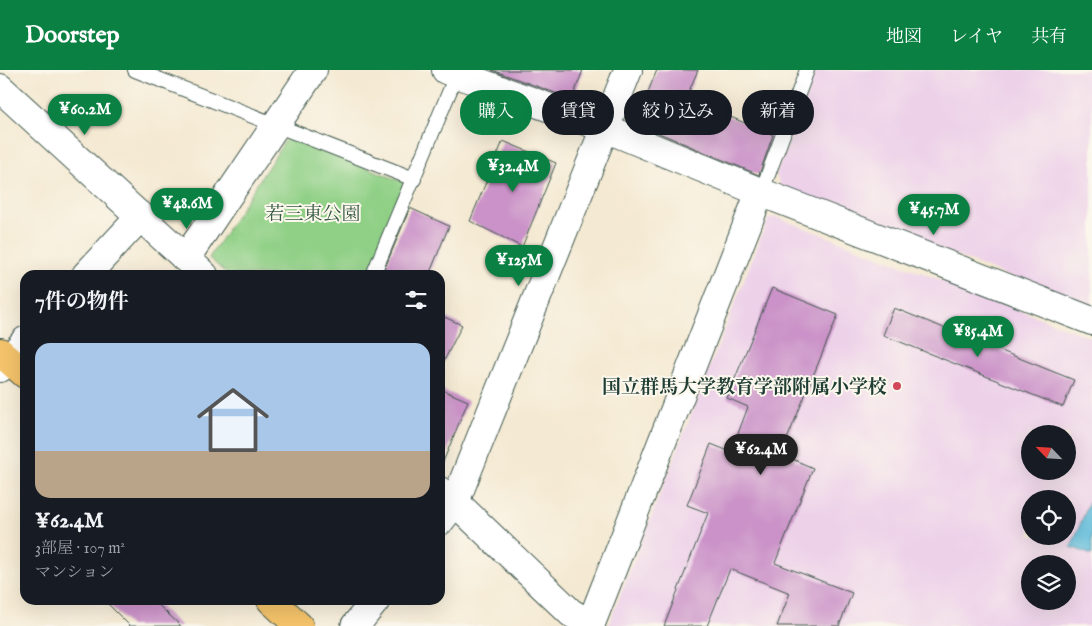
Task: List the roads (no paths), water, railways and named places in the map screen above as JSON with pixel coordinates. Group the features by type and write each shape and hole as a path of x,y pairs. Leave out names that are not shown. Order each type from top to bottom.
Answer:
{"main road":[{"path":"276,605 299,626"}],"street":[{"path":"184,257 192,250 313,70"},
{"path":"614,105 628,70"},
{"path":"454,71 542,104"},
{"path":"0,88 198,270"},
{"path":"614,132 760,192 1092,321"},
{"path":"602,135 445,505 571,613 590,625 760,192"},
{"path":"91,270 141,216"},
{"path":"355,626 372,605"}],"lane":[{"path":"135,70 414,179"},
{"path":"760,192 807,70"},
{"path":"375,270 414,179 454,71"}],"water":[{"path":"1092,495 1092,555 1071,547 1072,545 1076,545 1076,535"}],"place":[{"name":"国立群馬大学教育学部附属小学校","path":"897,386"}],"park label":[{"name":"若三東公園","path":"313,213"}]}
